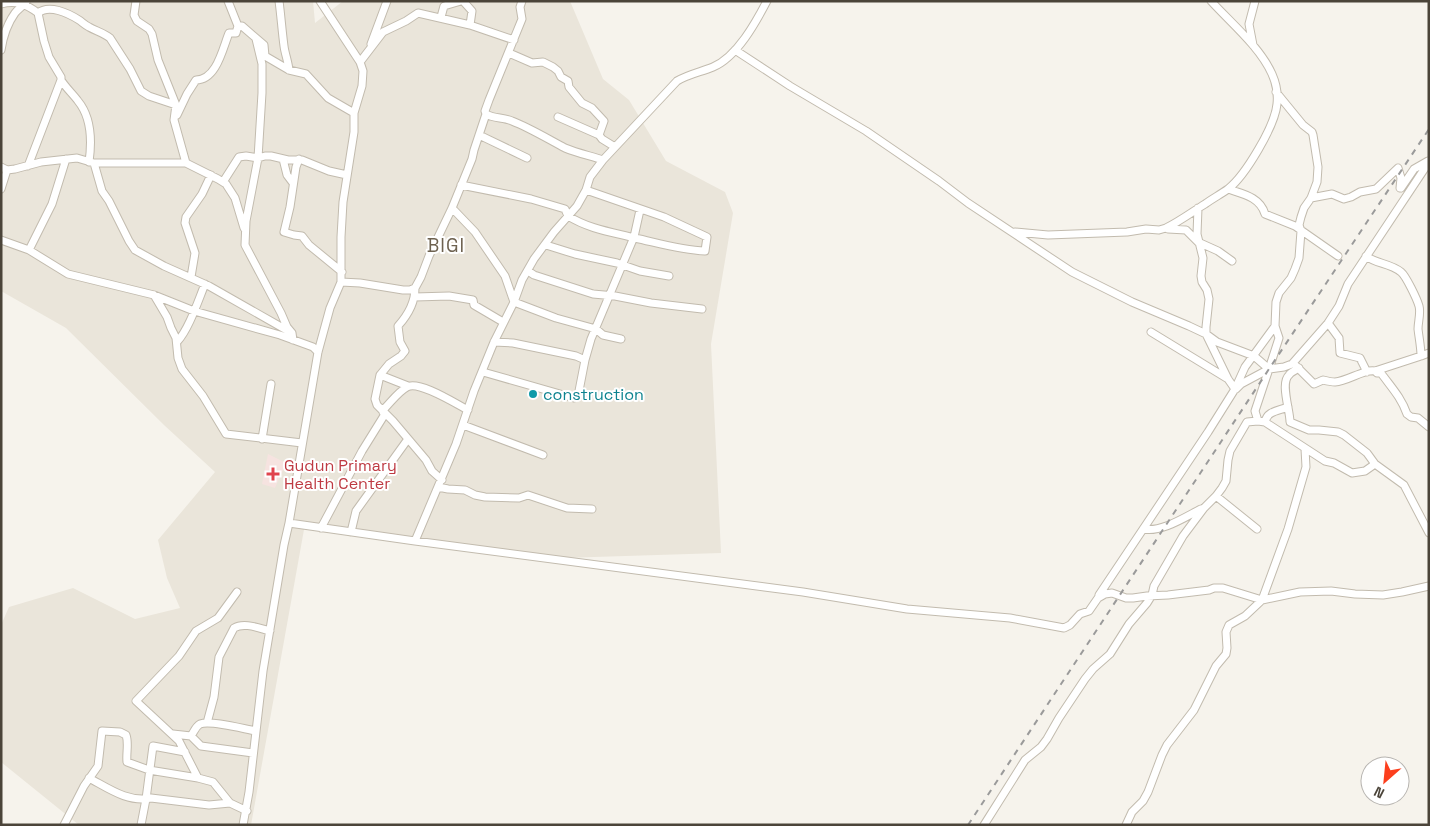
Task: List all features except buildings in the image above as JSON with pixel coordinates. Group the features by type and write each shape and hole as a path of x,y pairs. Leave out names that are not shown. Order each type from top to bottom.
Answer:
{"street":[{"path":"1,4 16,1 25,3 38,13 49,58 61,77 28,166"},
{"path":"136,1 134,15 137,21 149,29 152,34 158,60 176,105 174,120 186,163"},
{"path":"174,120 192,84 196,80 201,80 210,74 220,59 229,33 236,33 238,26 228,1"},
{"path":"279,1 284,47 289,70"},
{"path":"244,825 263,671 318,352 330,308 342,282 341,228 343,202 354,132 354,112 362,86 363,71 360,62 320,1"},
{"path":"368,51 387,1"},
{"path":"441,17 444,6 462,1 472,11 470,24"},
{"path":"522,1 520,7 522,19 485,111 486,114 472,159 452,208 415,288 415,297 406,317 398,326 400,342 405,351 389,364 380,375 375,400 377,406 426,460 440,483 448,489 465,490 485,497 519,498 528,495 567,508 592,509"},
{"path":"415,541 463,426 474,391 494,342 514,302 522,280 534,259 577,206 586,190 590,177 603,160 677,81 685,76 715,66 735,50 755,23 768,1"},
{"path":"1010,230 1018,233 1048,235 1159,230 1166,228 1228,189 1246,169 1270,128 1277,104 1273,75 1253,46 1211,1"},
{"path":"1253,46 1249,24 1255,1"},
{"path":"1,50 10,19 25,3"},
{"path":"38,13 46,9 68,14 86,26 106,34 130,69 141,92 176,105"},
{"path":"360,62 382,32 418,13 470,24 514,40"},
{"path":"238,26 242,26 264,45 265,56 289,70 306,74 328,98 354,112"},
{"path":"256,39 262,64 262,93 258,158 246,221 245,245 293,337"},
{"path":"735,50 790,86 866,131 940,181 968,203 1072,272 1132,302 1206,334 1217,342 1254,356 1269,369"},
{"path":"509,54 532,63 544,62 558,71 561,77 568,81 569,87 582,103 592,108 604,121 599,135"},
{"path":"60,80 86,113 90,133 92,162 102,191 135,250 164,266 205,284 313,347 318,352"},
{"path":"1261,422 1255,411 1279,338 1275,326 1276,302 1279,293 1291,278 1299,258 1301,231 1299,225 1304,208 1315,191 1318,175 1312,132 1303,126 1276,92"},
{"path":"486,114 493,118 499,117 511,120 553,140 565,148 603,160"},
{"path":"558,117 599,135 615,147"},
{"path":"479,135 527,158"},
{"path":"223,182 239,157 246,156 258,158 271,156 299,160 347,175"},
{"path":"1,189 4,168 28,166 41,162 77,158 92,162 186,163 223,182 231,190 245,234"},
{"path":"29,250 52,204 66,159"},
{"path":"284,159 287,175 293,183"},
{"path":"299,160 296,167 284,232 294,236 302,236 309,245 342,272"},
{"path":"1400,188 1414,169 1429,162"},
{"path":"1236,389 1241,384 1269,369 1292,364 1328,323 1339,306 1348,284 1429,162"},
{"path":"1312,198 1332,194 1344,199 1360,192 1376,189 1398,168 1401,178 1400,188"},
{"path":"191,277 195,253 185,222 186,217 202,194 211,175"},
{"path":"1400,188 1416,182"},
{"path":"462,185 531,199 565,209 568,216 582,225 685,250 705,251 707,237 664,218 586,190"},
{"path":"1228,189 1249,196 1263,207 1265,214 1295,226 1338,256"},
{"path":"452,208 476,232 504,276 514,302 621,339"},
{"path":"1198,208 1197,234 1203,258 1201,276 1209,299 1206,334 1228,379 1236,389"},
{"path":"483,372 574,398 578,396 591,339 634,237 640,210"},
{"path":"1166,228 1186,230 1198,242 1218,251 1232,261"},
{"path":"1,240 29,250 68,274 154,295 194,311 293,337"},
{"path":"546,244 575,254 640,271 669,276"},
{"path":"1366,256 1385,263 1403,273 1409,282 1420,307 1418,331 1422,356"},
{"path":"528,271 593,294 702,309"},
{"path":"342,282 403,290 415,288"},
{"path":"177,342 194,311 205,284"},
{"path":"154,295 167,317 177,342 178,358 182,369 203,396 226,434 302,443"},
{"path":"415,297 449,296 473,300 474,305 503,322"},
{"path":"1328,323 1339,338 1340,353 1360,358 1371,371 1381,373 1404,405 1406,414 1418,418 1429,427"},
{"path":"288,523 803,592 907,608 1010,618 1064,628 1070,625 1080,614 1089,611 1236,389 1245,367 1275,326"},
{"path":"1151,332 1228,379"},
{"path":"494,342 513,343 576,356 585,360"},
{"path":"1292,364 1299,368 1314,384 1323,380 1333,382 1429,353"},
{"path":"1299,368 1288,375 1284,387 1288,399 1290,422 1309,430 1330,431 1344,435 1367,453 1375,464 1404,485 1429,533"},
{"path":"380,375 408,386 412,385 432,391 468,410"},
{"path":"262,439 271,384"},
{"path":"322,528 384,413 384,409 408,386"},
{"path":"1261,422 1268,414 1288,407"},
{"path":"984,825 1022,764 1047,739 1085,679 1110,654 1152,595 1154,586 1183,536 1226,481 1230,451 1247,422 1261,422 1324,461 1334,463 1352,473 1365,471 1375,464"},
{"path":"463,426 543,455"},
{"path":"351,532 356,512 408,439"},
{"path":"1126,825 1132,812 1143,801 1148,792 1167,745 1194,710 1216,666 1226,654 1226,632 1229,625 1245,616 1262,600 1288,529 1306,467 1305,448"},
{"path":"1216,496 1257,529"},
{"path":"1143,529 1149,530 1170,524 1204,508"},
{"path":"1098,598 1104,594 1112,593 1126,598 1223,588 1262,600 1300,592 1331,591 1384,595 1429,586"},
{"path":"198,778 179,741 136,700 179,656 196,631 218,618 237,592"},
{"path":"206,723 214,697 219,657 234,628 239,625 245,625 270,631"},
{"path":"191,736 194,729 200,724 206,723 256,731"},
{"path":"64,825 89,778 98,766 102,731 126,734 128,738 127,762 149,770 213,782 230,802 246,811"},
{"path":"172,734 191,736 201,746 253,753"},
{"path":"141,825 153,746 184,752"},
{"path":"89,778 105,788 122,795 209,805 230,802"}],"shaded area":[{"path":"1,1 313,1 315,23 343,1 570,1 603,79 629,100 666,161 725,192 733,213 711,344 721,553 562,558 305,524 251,825 79,825 1,762 1,625 9,607 73,588 135,619 180,608 167,578 158,540 215,472 164,425 66,328 1,291"},
{"name":"Gudun Primary Health Center","path":"268,454 286,463 275,488 262,484"}],"railway":[{"path":"968,825 1429,129"}],"place":[{"name":"construction","path":"533,394"},
{"name":"Gudun Primary Health Center","path":"273,474"}],"district":[{"name":"BIGI","path":"446,245"}]}
